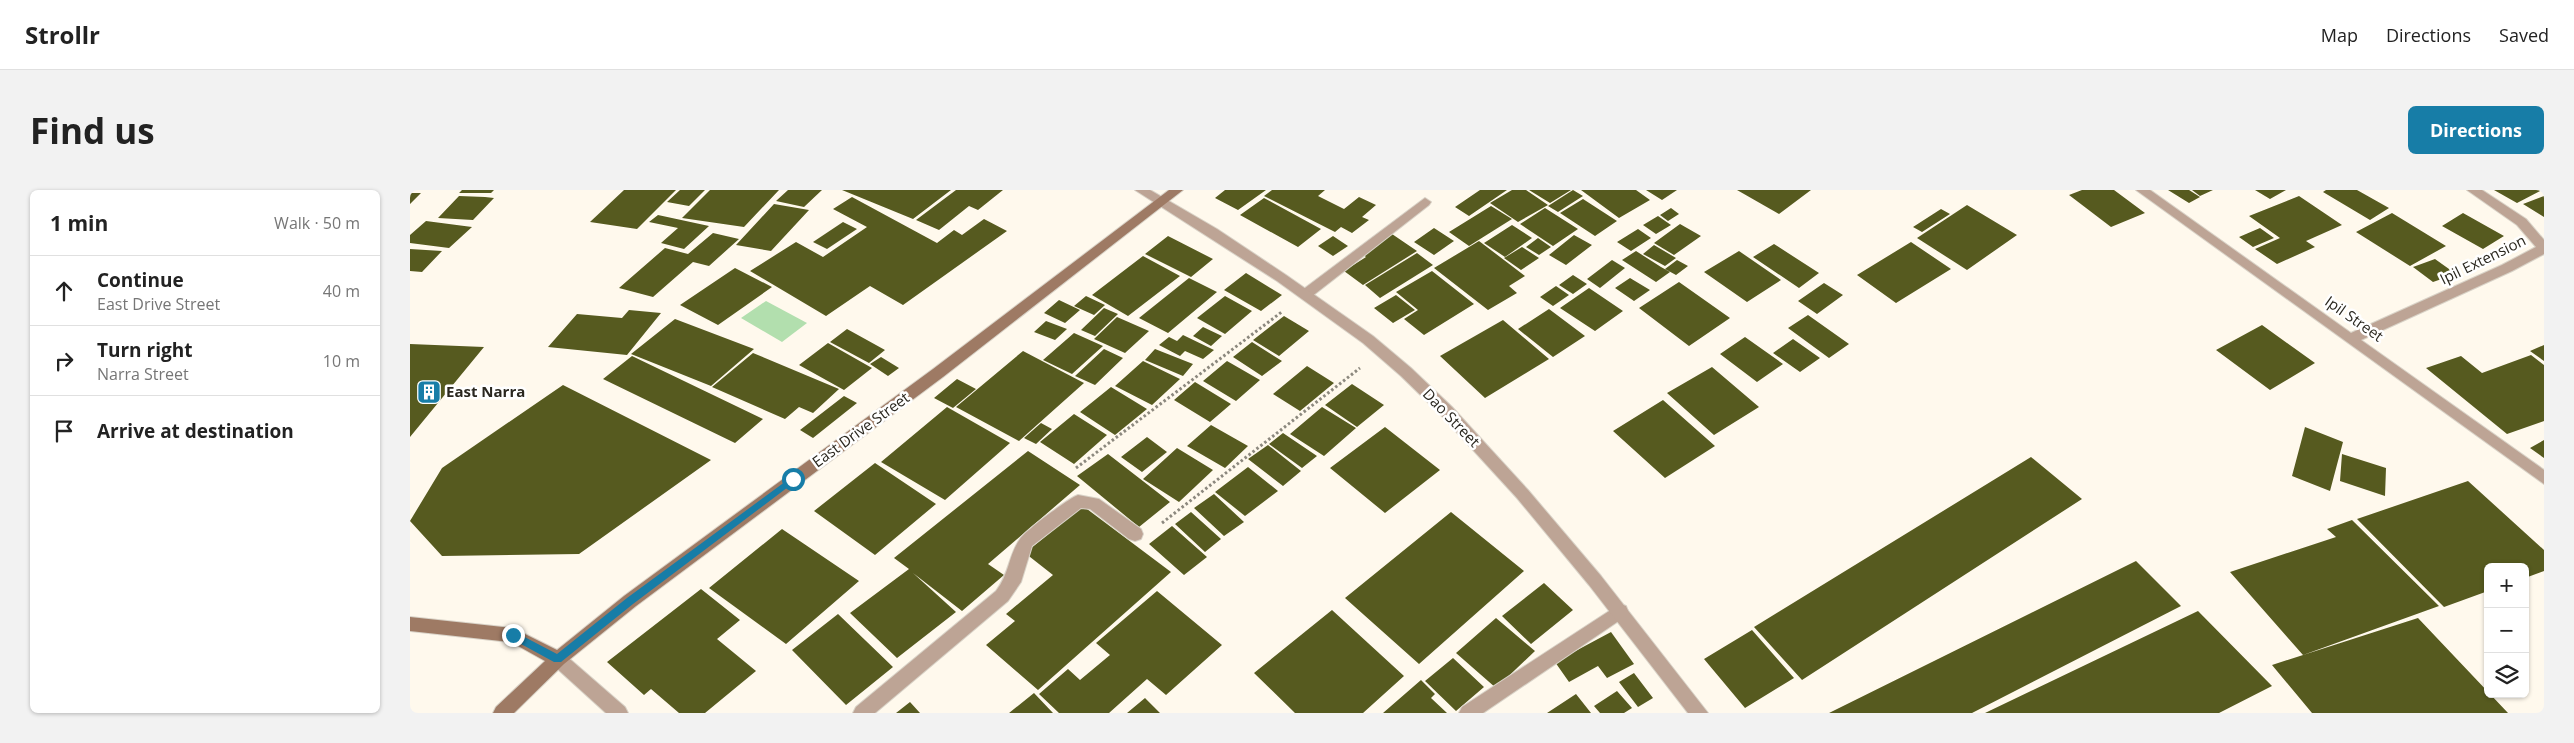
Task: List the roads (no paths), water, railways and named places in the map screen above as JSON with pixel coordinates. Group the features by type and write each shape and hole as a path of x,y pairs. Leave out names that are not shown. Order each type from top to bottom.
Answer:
{"street":[{"name":"Dao Street","path":"1141,190 1270,268 1382,350 1407,372 1513,482 1620,611 1700,713"},
{"name":"East Drive Street","path":"502,713 558,659 630,601 938,373 1177,190"},
{"name":"Ipil Street","path":"2142,190 2352,338 2544,478"},
{"name":"Ipil Extension","path":"2352,338 2507,268 2543,249 2538,238 2525,225 2473,190"},
{"path":"1306,294 1425,202"},
{"path":"862,713 1002,596 1013,582 1019,557 1026,542 1078,501 1094,502 1136,534"},
{"path":"1468,713 1620,611"},
{"path":"410,624 513,635 558,659 619,713"}],"place":[{"name":"East Narra","path":"429,392"}]}
